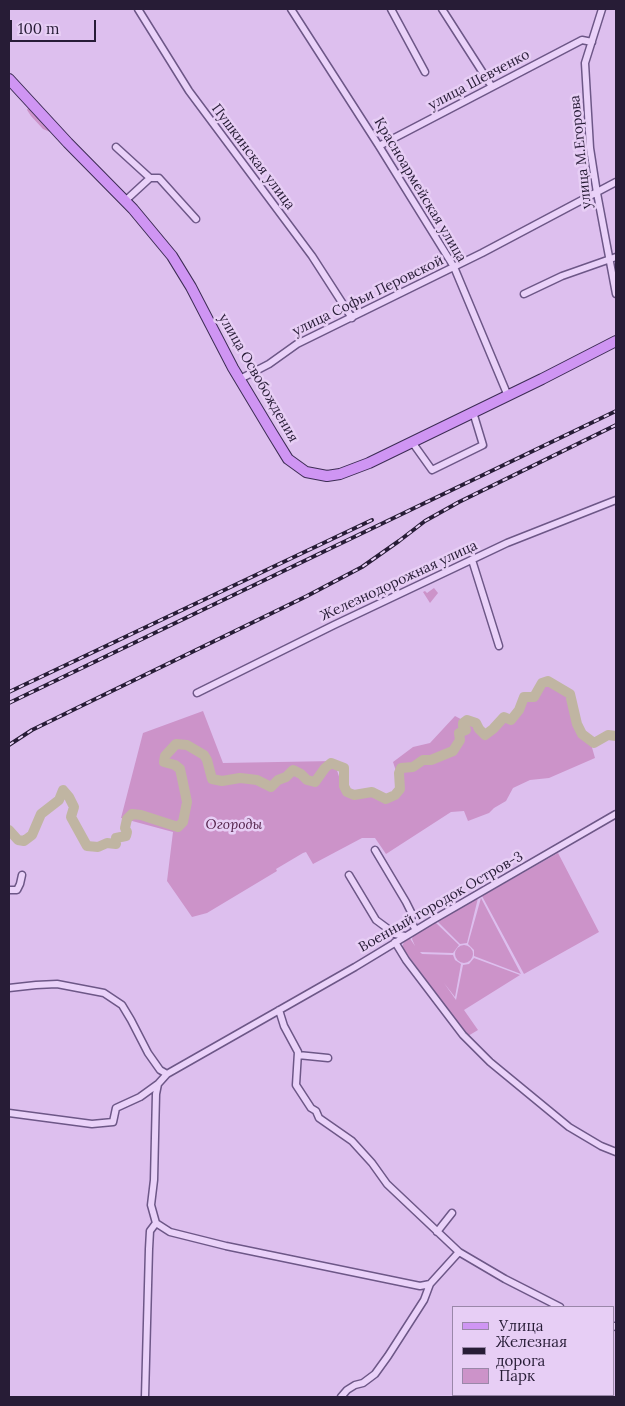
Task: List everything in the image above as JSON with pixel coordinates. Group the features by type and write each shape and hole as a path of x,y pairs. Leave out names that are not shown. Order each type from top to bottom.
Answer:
{"main road":[{"name":"улица Освобождения","path":"9,79 125,201 172,256 191,287 240,379 288,459 306,472 327,476 340,474 369,463 508,396 616,340"}],"street":[{"name":"Пушкинская улица","path":"138,9 189,91 312,256 352,318"},
{"name":"Красноармейская улица","path":"291,9 454,267 508,396"},
{"path":"391,9 425,72"},
{"path":"442,9 492,87"},
{"name":"улица М.Егорова","path":"602,9 585,63 590,148 596,193 613,259 616,294"},
{"name":"улица Шевченко","path":"379,146 582,40 592,42"},
{"path":"116,148 150,178 159,178 196,220"},
{"path":"125,201 150,178"},
{"name":"улица Софьи Перовской","path":"240,379 269,364 297,344 454,267 616,182"},
{"path":"524,294 562,276 613,259"},
{"path":"412,442 432,470 483,445 473,412"},
{"name":"Железнодорожная улица","path":"197,693 334,625 507,543 616,500"},
{"path":"472,560 499,646"},
{"name":"Военный городок Остров-3","path":"9,1112 92,1124 113,1122 116,1108 140,1097 158,1084 167,1074 355,967 616,814"},
{"path":"375,850 409,908 412,914 411,922 416,930"},
{"path":"9,890 17,890 22,875"},
{"path":"349,875 376,920 394,934 405,936"},
{"path":"395,942 406,960 463,1035 490,1062 569,1127 601,1146 616,1152"},
{"path":"9,988 57,984 104,993 122,1005 148,1053 160,1070 167,1074"},
{"path":"279,1010 284,1026 298,1052 296,1085 306,1101 316,1111 319,1118 352,1140 387,1184 459,1252 505,1280 558,1306"},
{"path":"298,1056 328,1058"},
{"path":"158,1084 156,1094 154,1180 151,1205 156,1223 170,1232 226,1246 354,1274 420,1286 430,1284"},
{"path":"437,1232 452,1214"},
{"path":"145,1397 150,1231 156,1223"},
{"path":"341,1397 347,1390 363,1383 375,1374 424,1300 430,1284 459,1252"}],"green space":[{"path":"28,108 51,130 50,132 43,129 31,116 27,110"},
{"path":"434,588 438,593 430,603 423,592 427,593"},
{"name":"Огороды","path":"549,684 564,692 568,698 577,729 591,744 595,758 549,778 530,780 513,788 506,801 489,813 468,821 464,811 451,812 386,854 375,838 362,838 313,864 306,852 303,853 207,913 192,917 167,881 173,832 121,818 143,733 203,711 223,763 334,761 344,792 353,798 370,796 388,802 399,795 402,789 393,762 413,747 430,743 455,716 470,724 486,739 505,722 514,722 526,700 534,699 544,685"},
{"path":"558,853 599,932 524,974 482,896"},
{"path":"478,898 467,943 460,944 437,921"},
{"path":"481,898 521,974 474,956 474,950 468,944"},
{"path":"435,922 459,945 453,953 420,952 422,954 453,955 455,960 461,964 455,997 444,983 456,1000 463,965 469,964 474,958 520,975 464,1010 478,1030 468,1036 451,1020 434,991 402,947 409,937 415,946 412,939 413,936"},
{"path":"464,945 472,950 473,954 468,962 464,963 456,958 455,954 460,946"}],"waterway":[{"path":"9,830 18,840 24,841 32,835 41,814 59,800 63,790 74,807 71,817 87,846 98,847 107,843 116,844 116,838 126,836 127,819 132,814 178,827 183,822 187,802 182,778 180,769 175,765 164,762 165,756 176,744 187,745 204,755 212,779 222,781 240,778 257,780 271,787 293,770 307,780 315,782 331,763 344,768 344,786 347,792 354,795 372,792 386,799 395,795 400,789 399,773 401,768 413,767 423,760 431,760 453,751 460,740 459,733 466,730 463,723 467,720 476,723 485,735 504,717 511,720 519,710 524,697 534,697 542,683 548,681 570,694 577,724 582,734 594,743 608,735 616,736"}],"railway":[{"path":"9,703 616,411"},
{"path":"9,745 32,730 307,596 362,567 425,521 459,502 616,425"},
{"path":"9,692 372,520"}]}
